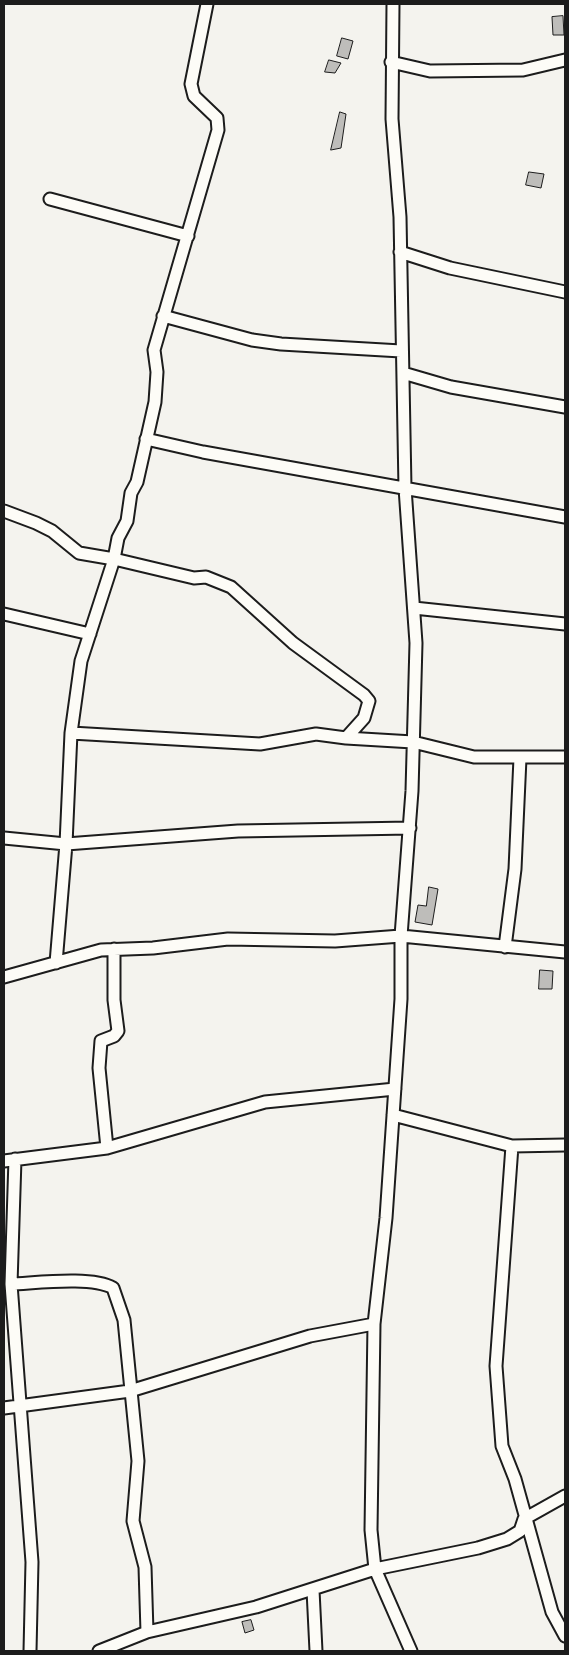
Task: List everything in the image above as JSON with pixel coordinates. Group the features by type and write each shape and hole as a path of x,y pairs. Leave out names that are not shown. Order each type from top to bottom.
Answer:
{"street":[{"path":"56,963 66,844 71,734 81,662 114,559 118,538 127,521 156,394 157,372 154,350 162,316 188,236 218,130 217,118 194,96 191,84 207,4"},
{"path":"392,4 392,119 400,217 401,351 406,488 416,643 410,828 401,936 401,999 386,1218 374,1324 371,1530 375,1569 411,1651"},
{"path":"391,62 430,71 523,70 565,60"},
{"path":"50,199 188,236"},
{"path":"400,252 450,268 565,292"},
{"path":"162,316 252,340 280,344 401,351"},
{"path":"403,373 451,387 565,407"},
{"path":"146,439 203,452 565,517"},
{"path":"4,511 36,522 52,531 79,553 114,559 194,578 206,577 231,587 293,643 364,694 369,701 368,709 364,718 346,738"},
{"path":"414,608 565,624"},
{"path":"4,614 90,634"},
{"path":"71,734 260,744 316,734 346,738 413,742 474,757 565,758"},
{"path":"505,947 515,869 520,758"},
{"path":"4,838 66,844 238,831 410,828"},
{"path":"4,978 88,952 153,948 228,939 335,941 401,936 565,952"},
{"path":"107,1148 99,1068 101,1041 114,1036 118,1031 114,991 114,949"},
{"path":"30,1651 32,1562 11,1284 9,1160 107,1148 265,1102 395,1089"},
{"path":"393,1115 512,1146 565,1145"},
{"path":"512,1146 496,1366 502,1446 515,1479 524,1519 552,1612 565,1636"},
{"path":"11,1284 91,1281 113,1288 124,1320 138,1470 133,1520 145,1568 147,1632"},
{"path":"4,1408 130,1391 310,1336 374,1324"},
{"path":"99,1651 147,1632 256,1607 375,1569 478,1548 507,1539 520,1531 524,1519 565,1496"},
{"path":"313,1590 316,1651"}],"building":[{"path":"563,16 564,35 553,35 552,17"},
{"path":"342,38 353,41 348,59 337,56"},
{"path":"329,60 341,63 335,73 325,72"},
{"path":"340,112 346,114 341,148 331,150"},
{"path":"529,172 544,174 541,188 526,185"},
{"path":"429,887 438,889 432,925 415,922 418,905 426,906"},
{"path":"540,970 553,971 552,989 539,989"},
{"path":"251,1620 254,1630 245,1633 242,1622"}]}
